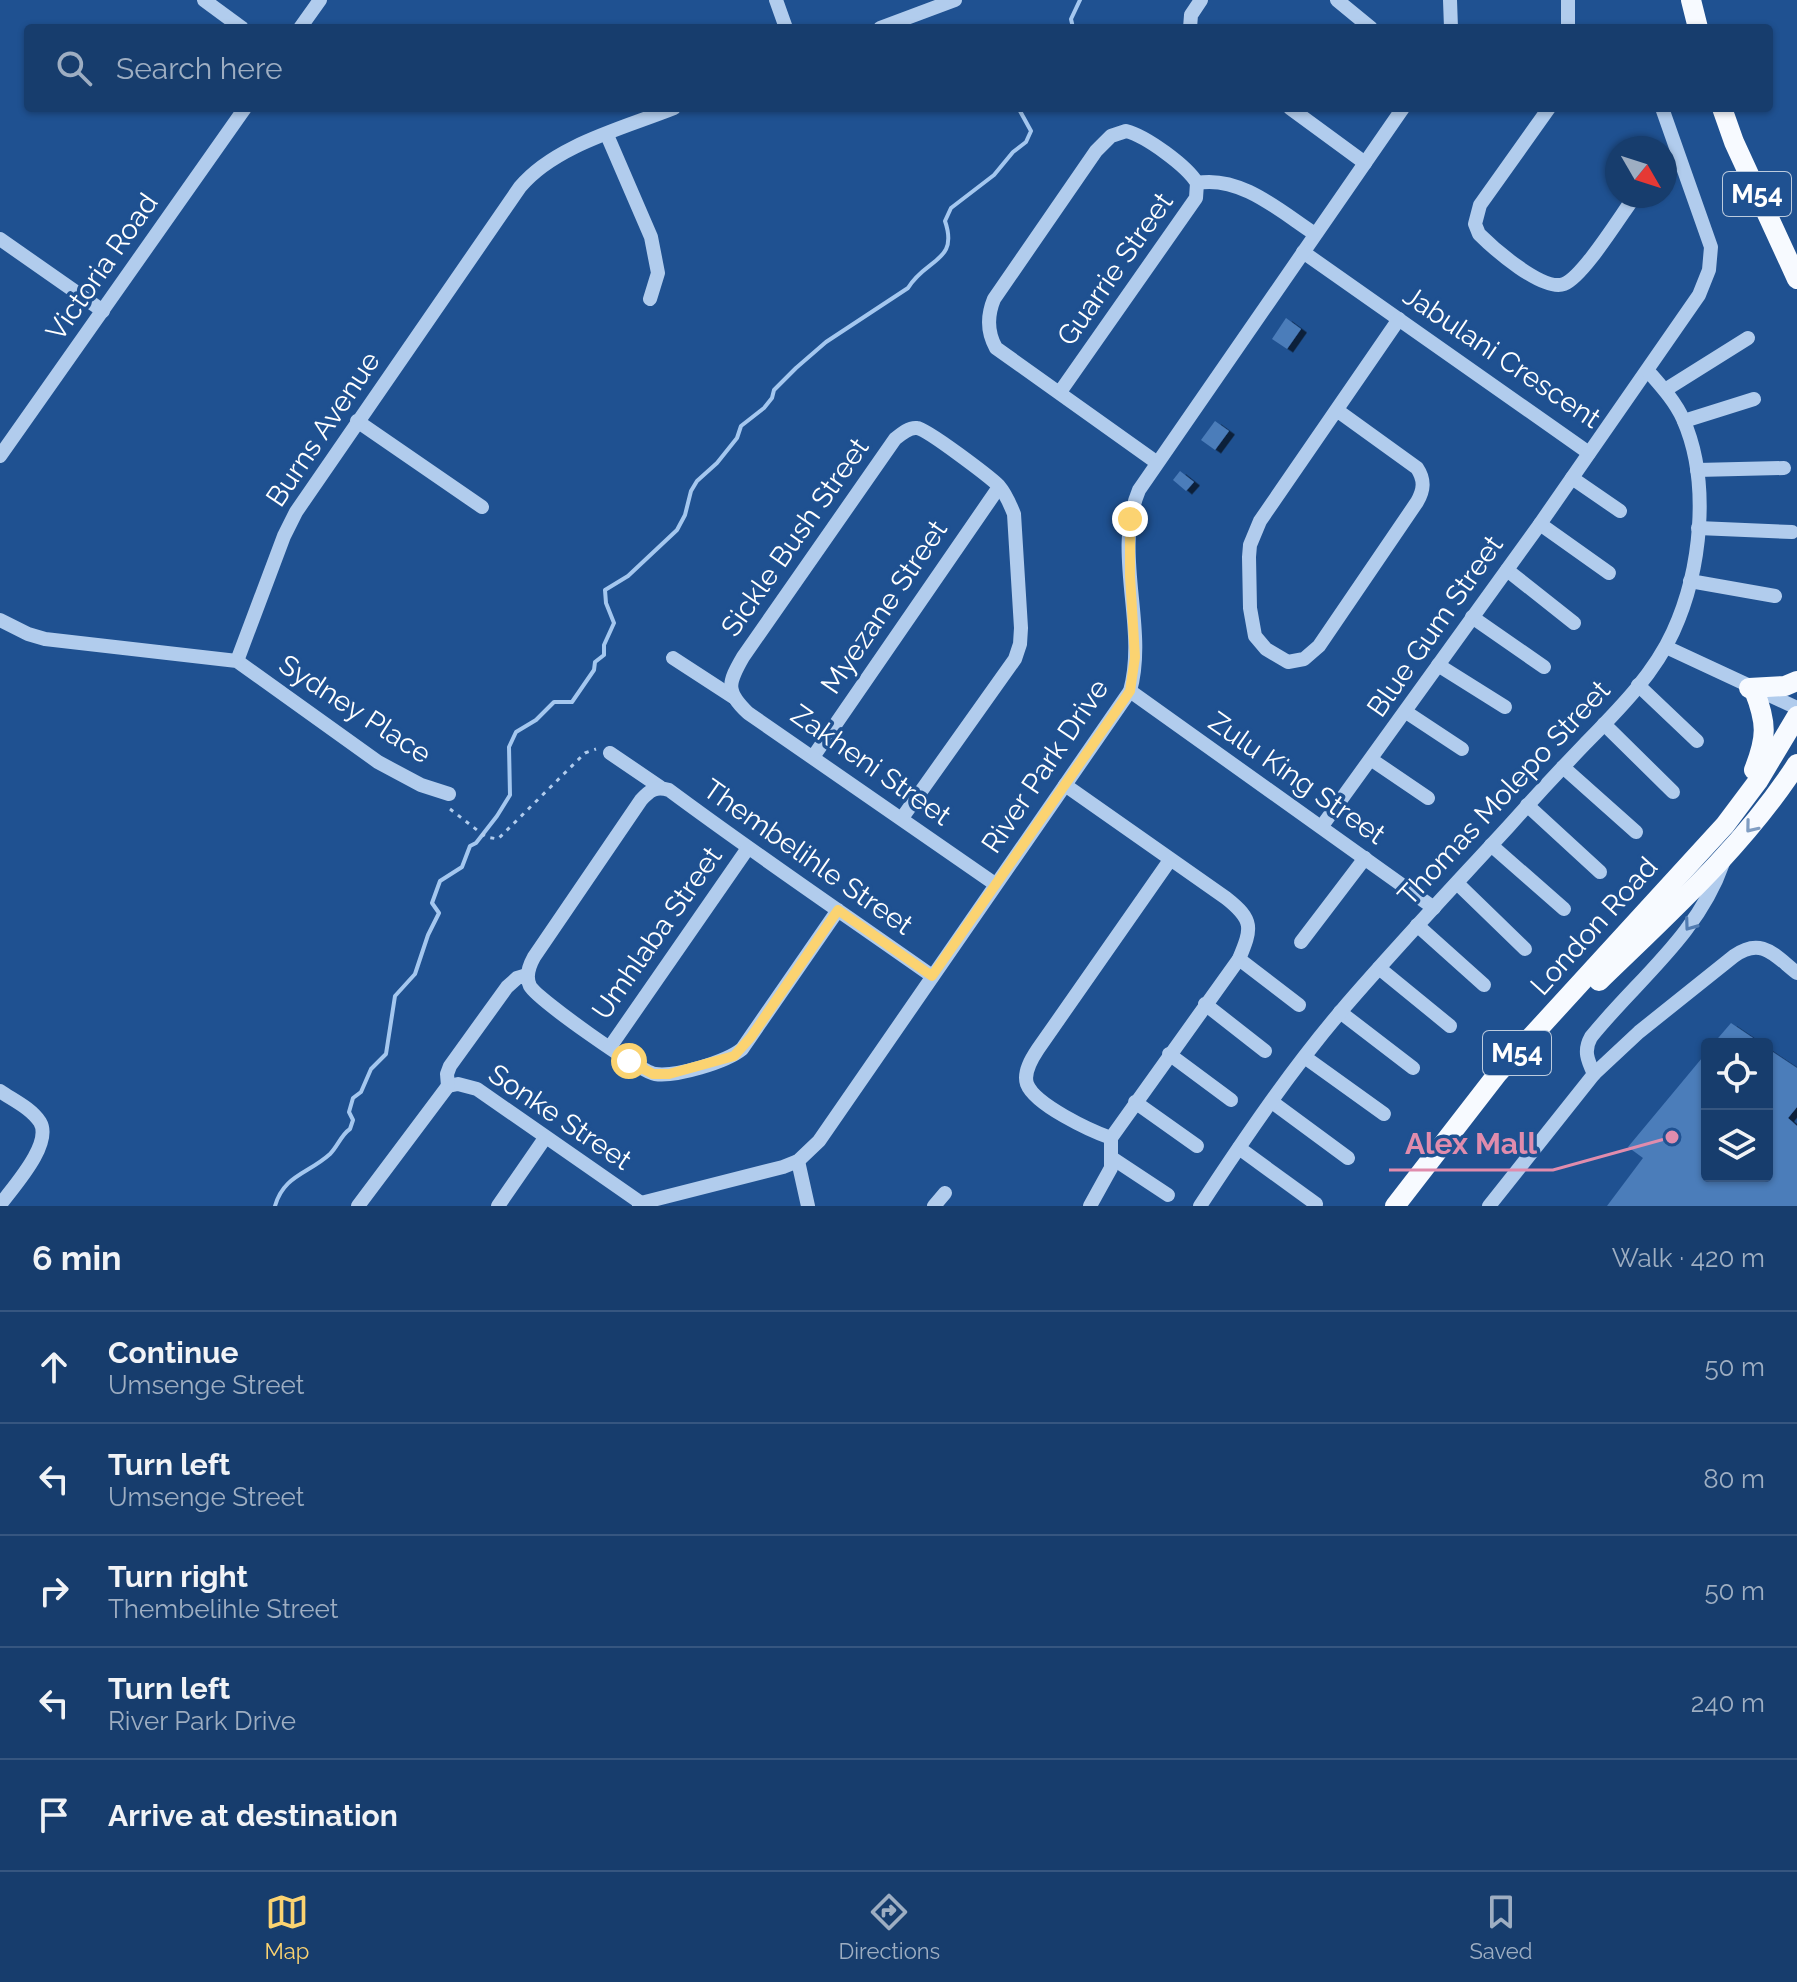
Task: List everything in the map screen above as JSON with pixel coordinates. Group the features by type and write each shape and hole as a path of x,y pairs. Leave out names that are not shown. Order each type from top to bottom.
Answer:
{"main road":[{"path":"1691,0 1697,24"},
{"path":"1703,0 1709,24"},
{"name":"M54","path":"1724,112 1743,163 1797,279"},
{"name":"M54","path":"1738,112 1769,193 1797,251"},
{"path":"1739,807 1765,736 1763,715 1752,689 1797,681"},
{"name":"London Road","path":"1395,1206 1498,1073 1739,807 1797,716"},
{"name":"London Road","path":"1407,1206 1462,1131 1525,1058 1725,856 1749,830 1796,766"}],"street":[{"path":"204,0 237,24"},
{"path":"303,24 320,0"},
{"path":"776,0 785,24"},
{"path":"891,24 955,0"},
{"path":"1190,24 1191,15 1201,0"},
{"path":"1337,0 1366,24"},
{"path":"1450,0 1451,24"},
{"path":"1568,0 1568,24"},
{"name":"Victoria Road","path":"0,456 242,112"},
{"name":"Burns Avenue","path":"237,661 296,512 528,177 562,153 664,112"},
{"path":"1295,112 1365,163"},
{"name":"River Park Drive","path":"798,1161 819,1141 1130,691 1135,657 1130,519 1139,490 1400,112"},
{"path":"1546,112 1485,197 1475,224 1485,240 1544,283 1559,285 1578,272 1626,208"},
{"name":"Jabulani Crescent","path":"1663,112 1672,136"},
{"path":"1156,462 996,348 989,328 994,299 1089,160 1103,144 1126,131 1142,137 1194,178 1231,184 1251,192 1315,234"},
{"path":"607,135 651,237 658,273 650,299"},
{"name":"Jabulani Crescent","path":"1303,252 1589,453 1699,295 1711,258 1711,247 1677,151"},
{"name":"Guarrie Street","path":"1060,392 1191,206 1196,198 1194,178"},
{"path":"0,239 103,311"},
{"path":"1338,411 1417,468 1423,480 1423,490 1319,646 1304,659 1288,662 1266,649 1255,636 1250,608 1250,545 1260,521 1399,319"},
{"path":"1665,390 1748,338"},
{"name":"Thomas Molepo Street","path":"1203,1201 1340,1012 1604,724 1666,647 1683,608 1690,581 1698,528 1697,470 1684,421 1665,390 1648,371"},
{"path":"1684,421 1754,399"},
{"path":"357,421 482,507"},
{"name":"Sickle Bush Street","path":"733,697 731,680 743,657 895,439 917,428 931,435 999,487"},
{"name":"Blue Gum Street","path":"1322,826 1589,453"},
{"path":"1697,470 1784,468"},
{"path":"1572,478 1620,511"},
{"path":"902,818 994,691 1015,659 1020,644 1014,514 999,487"},
{"name":"Myezane Street","path":"813,757 999,487"},
{"path":"1540,524 1609,573"},
{"path":"1698,528 1792,532"},
{"path":"1507,570 1574,623"},
{"path":"1690,581 1775,596"},
{"path":"1472,617 1544,667"},
{"path":"0,620 45,639 237,661"},
{"path":"1666,647 1797,708"},
{"name":"Zakheni Street","path":"673,658 733,697 748,713 995,884"},
{"name":"Sydney Place","path":"237,661 378,762 421,785 449,794"},
{"path":"1438,665 1505,707"},
{"path":"1638,685 1697,741"},
{"name":"Zulu King Street","path":"1130,691 1434,908"},
{"path":"1406,712 1462,749"},
{"path":"1604,724 1673,792"},
{"name":"Thembelihle Street","path":"610,753 656,788 669,790 932,976"},
{"path":"1372,760 1428,798"},
{"path":"1563,767 1636,832"},
{"path":"1065,785 1238,907 1245,915 1249,933 1239,959 1111,1138 1111,1168 1090,1206"},
{"path":"656,788 641,800 534,957 528,980 535,993 642,1069 653,1074 669,1074 734,1056 751,1037 838,910"},
{"path":"1527,805 1600,872"},
{"path":"1491,845 1564,909"},
{"name":"Umhlaba Street","path":"610,1047 748,848"},
{"path":"1594,1074 1586,1049 1591,1037 1686,930 1715,886 1725,856"},
{"path":"1301,942 1365,858"},
{"path":"1111,1138 1073,1121 1042,1099 1027,1084 1026,1074 1038,1049 1170,860"},
{"path":"1458,884 1525,949"},
{"path":"1417,925 1484,985"},
{"path":"1489,1206 1594,1074 1647,1025 1743,950 1756,947 1771,951 1797,973"},
{"path":"1239,959 1299,1005"},
{"path":"1379,968 1450,1026"},
{"path":"358,1206 448,1086 450,1066 507,987 517,978 528,980"},
{"path":"1205,1004 1265,1051"},
{"path":"1340,1012 1413,1068"},
{"path":"1169,1054 1231,1100"},
{"path":"1306,1058 1384,1114"},
{"name":"Sonke Street","path":"448,1086 458,1084 477,1089 640,1205"},
{"path":"0,1091 32,1113 43,1127 43,1135 36,1154 0,1205"},
{"path":"1135,1102 1197,1146"},
{"path":"1272,1102 1348,1158"},
{"path":"498,1206 545,1138"},
{"path":"1239,1148 1316,1204"},
{"path":"1112,1158 1168,1195"},
{"path":"640,1205 798,1161 808,1206"},
{"path":"934,1206 945,1193"},
{"path":"1203,1201 1221,1206"}],"path":[{"path":"449,794 450,810 486,837 498,839 585,753 601,749 610,753"}],"building":[{"path":"1286,318 1301,329 1287,349 1272,339"},
{"path":"1215,421 1229,431 1215,450 1201,440"},
{"path":"1180,471 1194,482 1186,491 1173,480"},
{"path":"1731,1023 1753,1038 1718,1038"},
{"path":"1773,1052 1797,1068 1797,1107 1788,1118 1797,1126 1797,1206 1607,1206 1643,1158 1628,1147 1701,1059 1701,1182 1773,1182"}],"waterway":[{"path":"1072,24 1071,19 1080,0"},
{"path":"275,1206 284,1188 330,1154 350,1129 353,1120 349,1112 353,1098 361,1092 371,1069 386,1054 395,996 415,974 439,913 432,903 440,881 462,867 470,846 476,843 510,795 509,747 516,732 536,720 554,702 572,702 594,670 595,662 604,655 604,645 614,623 606,603 605,590 628,576 677,530 697,481 717,463 737,438 741,426 764,408 774,390 796,368 826,342 908,288 938,259 948,245 945,221 951,208 994,175 1026,142 1031,131 1021,112"}],"place":[{"name":"Alex Mall","path":"1672,1137"}],"route":[{"path":"629,1061 653,1074 669,1074 734,1056 751,1037 838,910 932,976 1130,691 1135,657 1130,519"}]}
